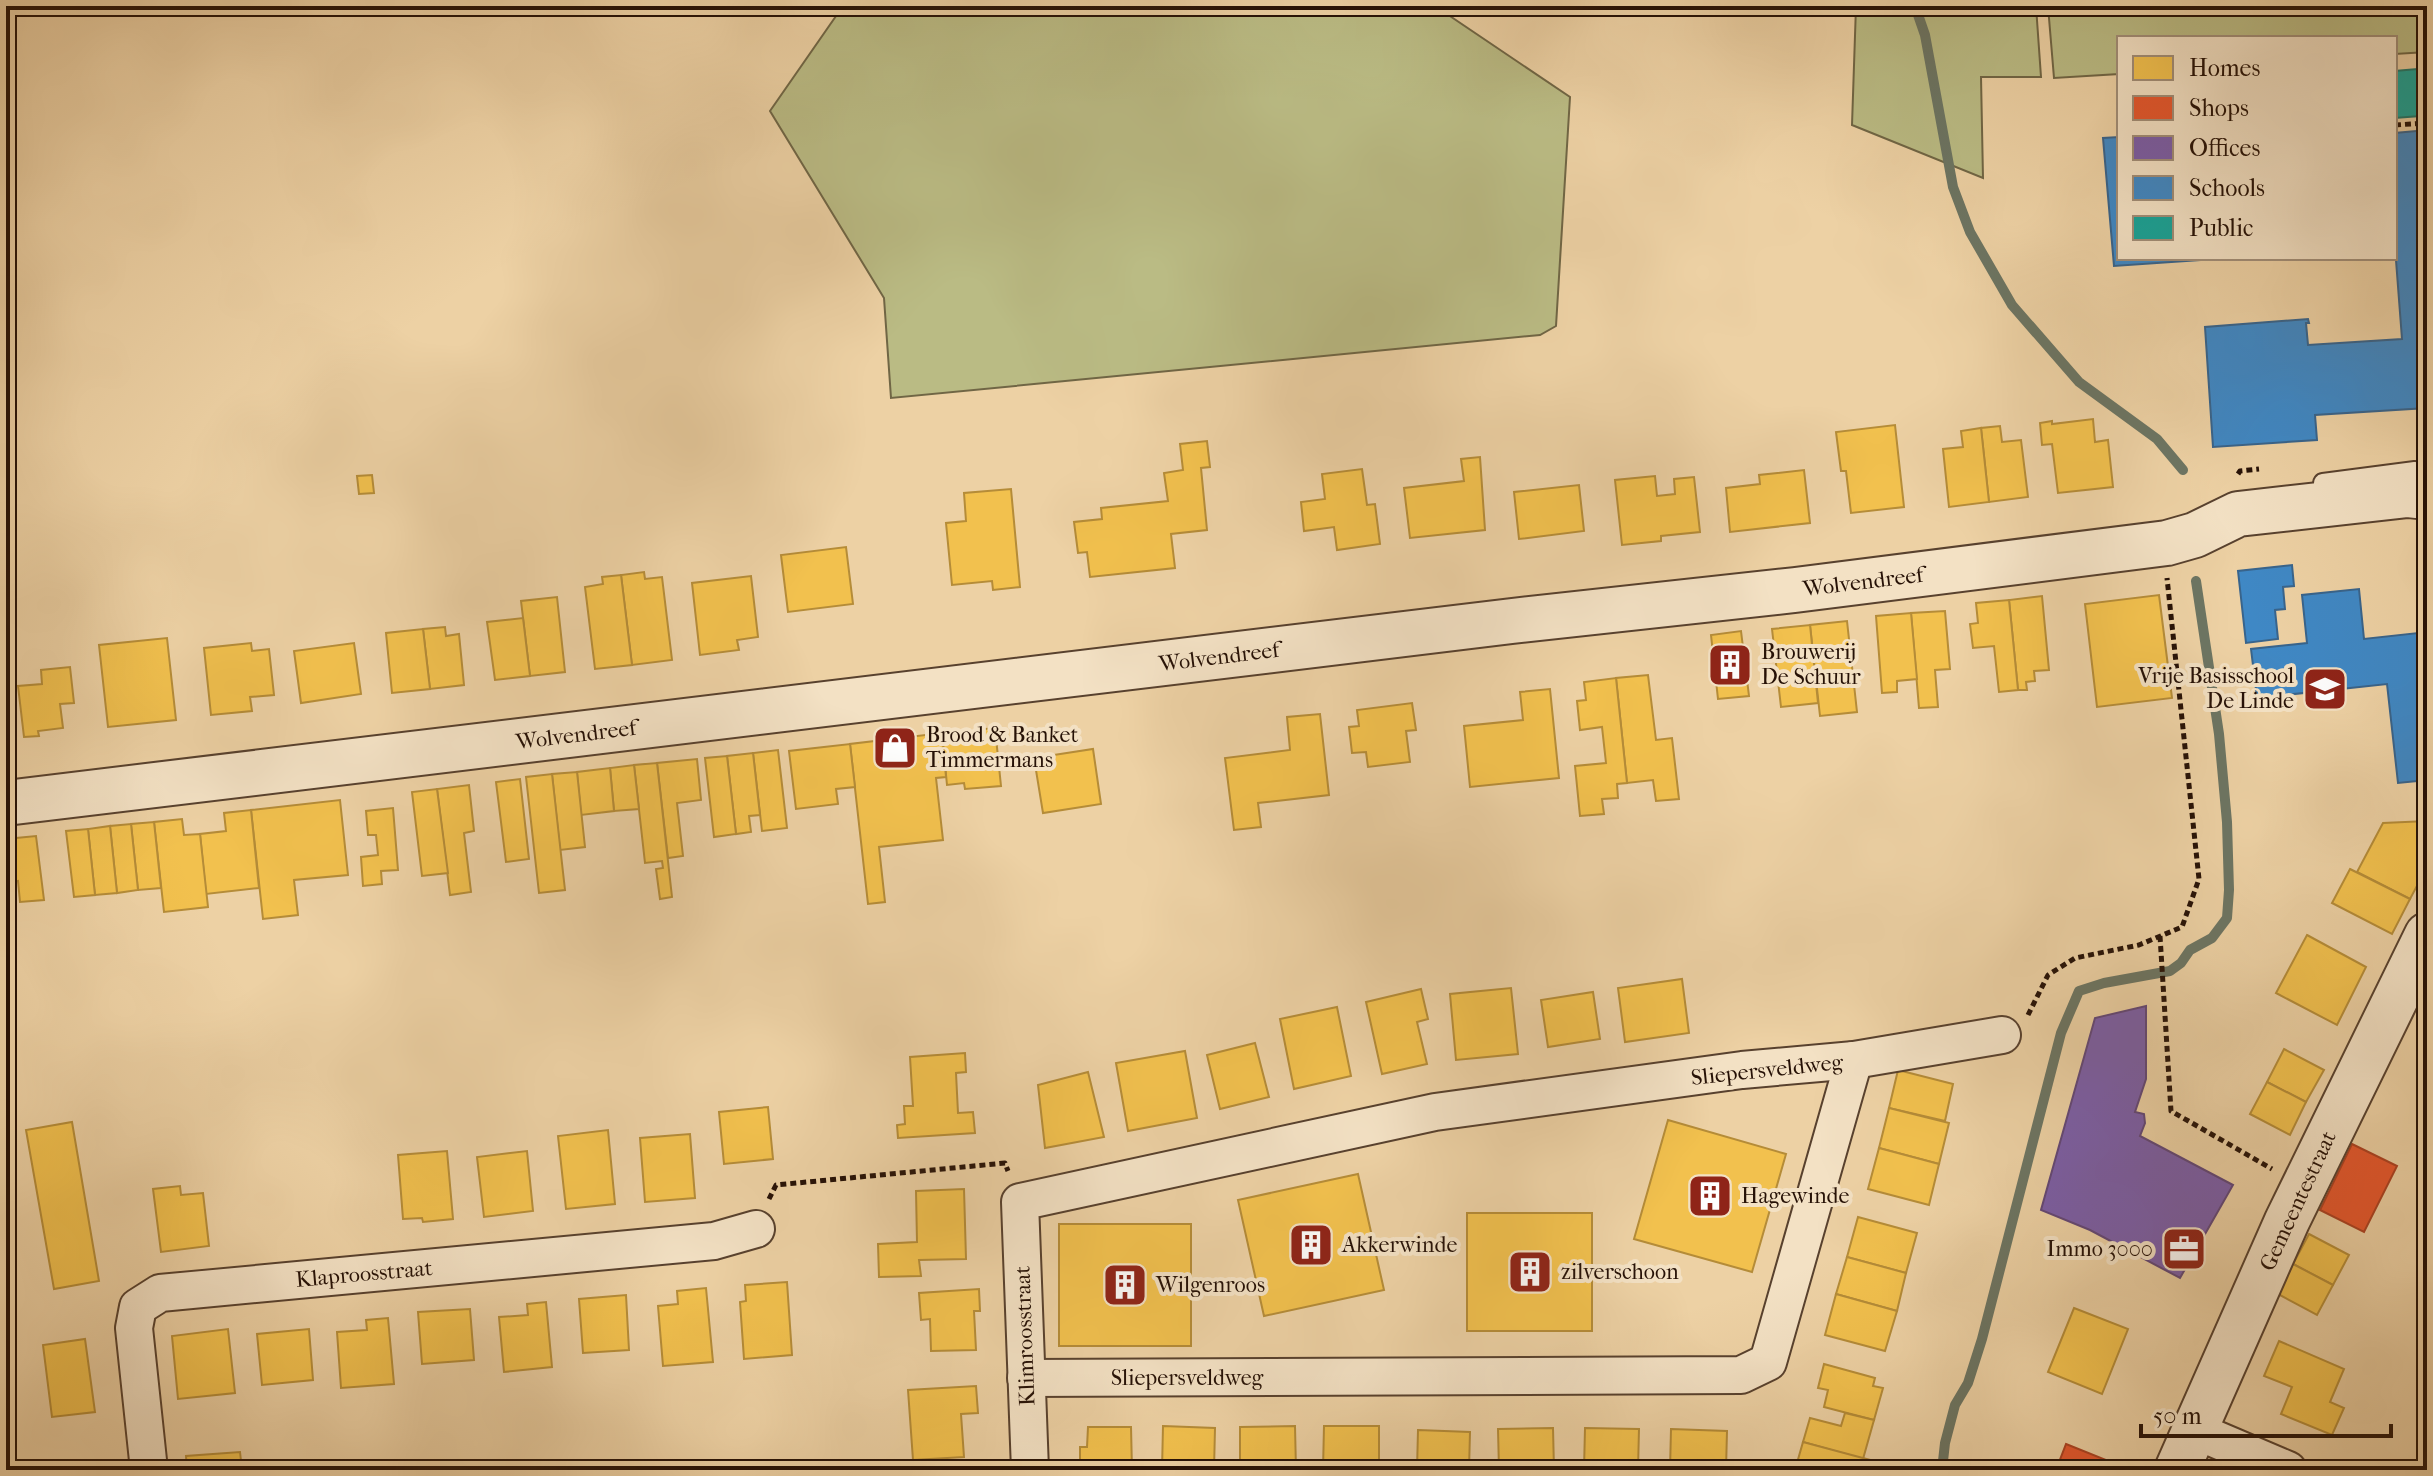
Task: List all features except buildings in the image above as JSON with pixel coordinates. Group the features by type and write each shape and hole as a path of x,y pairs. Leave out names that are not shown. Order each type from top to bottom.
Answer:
{"street":[{"name":"Wolvendreef","path":"6,803 2167,543 2255,513 2408,495 2427,497"},
{"name":"Gemeentestraat","path":"2177,1470 2304,1188 2413,997 2427,935"},
{"path":"1854,1060 2002,1035"},
{"name":"Sliepersveldweg","path":"1020,1202 1435,1112 1742,1070 1854,1060 1768,1362 1741,1375 1026,1378"},
{"name":"Klimroosstraat","path":"1020,1202 1030,1470"},
{"name":"Klaproosstraat","path":"149,1470 134,1328 138,1307 160,1293 714,1241 756,1229"},
{"path":"2194,1430 2288,1470"}],"lane":[{"path":"2298,486 2415,471 2427,474"}],"path":[{"path":"2397,125 2427,123"},
{"path":"2002,1035 2024,1022 2048,975 2075,958 2139,945 2182,927 2199,879 2167,586 2167,543"},
{"path":"2160,936 2171,1111 2304,1188"},
{"path":"756,1229 776,1185 1005,1163 1020,1202"}],"green space":[{"path":"843,6 1435,6 1570,97 1556,326 1540,335 891,398 884,298 770,111"},
{"path":"1856,6 2036,6 2041,77 1981,77 1983,178 1852,125"},
{"path":"2048,6 2427,6 2427,52 2397,54 2397,36 2117,36 2117,74 2054,78"}],"waterway":[{"path":"1915,6 1925,35 1953,187 1970,232 2012,305 2079,382 2157,439 2183,470"},
{"path":"1942,1470 1955,1405 1968,1383 1982,1339 2061,1033 2079,991 2104,983 2170,971 2181,963 2190,950 2212,938 2227,918 2227,822 2219,734 2196,581"}],"place":[{"name":"Brouwerij De Schuur","path":"1730,665"},
{"name":"Vrije Basisschool De Linde","path":"2325,689"},
{"name":"Brood & Banket Timmermans","path":"895,748"},
{"name":"Hagewinde","path":"1710,1196"},
{"name":"Akkerwinde","path":"1311,1245"},
{"name":"Immo 3000","path":"2184,1249"},
{"name":"zilverschoon","path":"1530,1272"},
{"name":"Wilgenroos","path":"1125,1285"}]}
